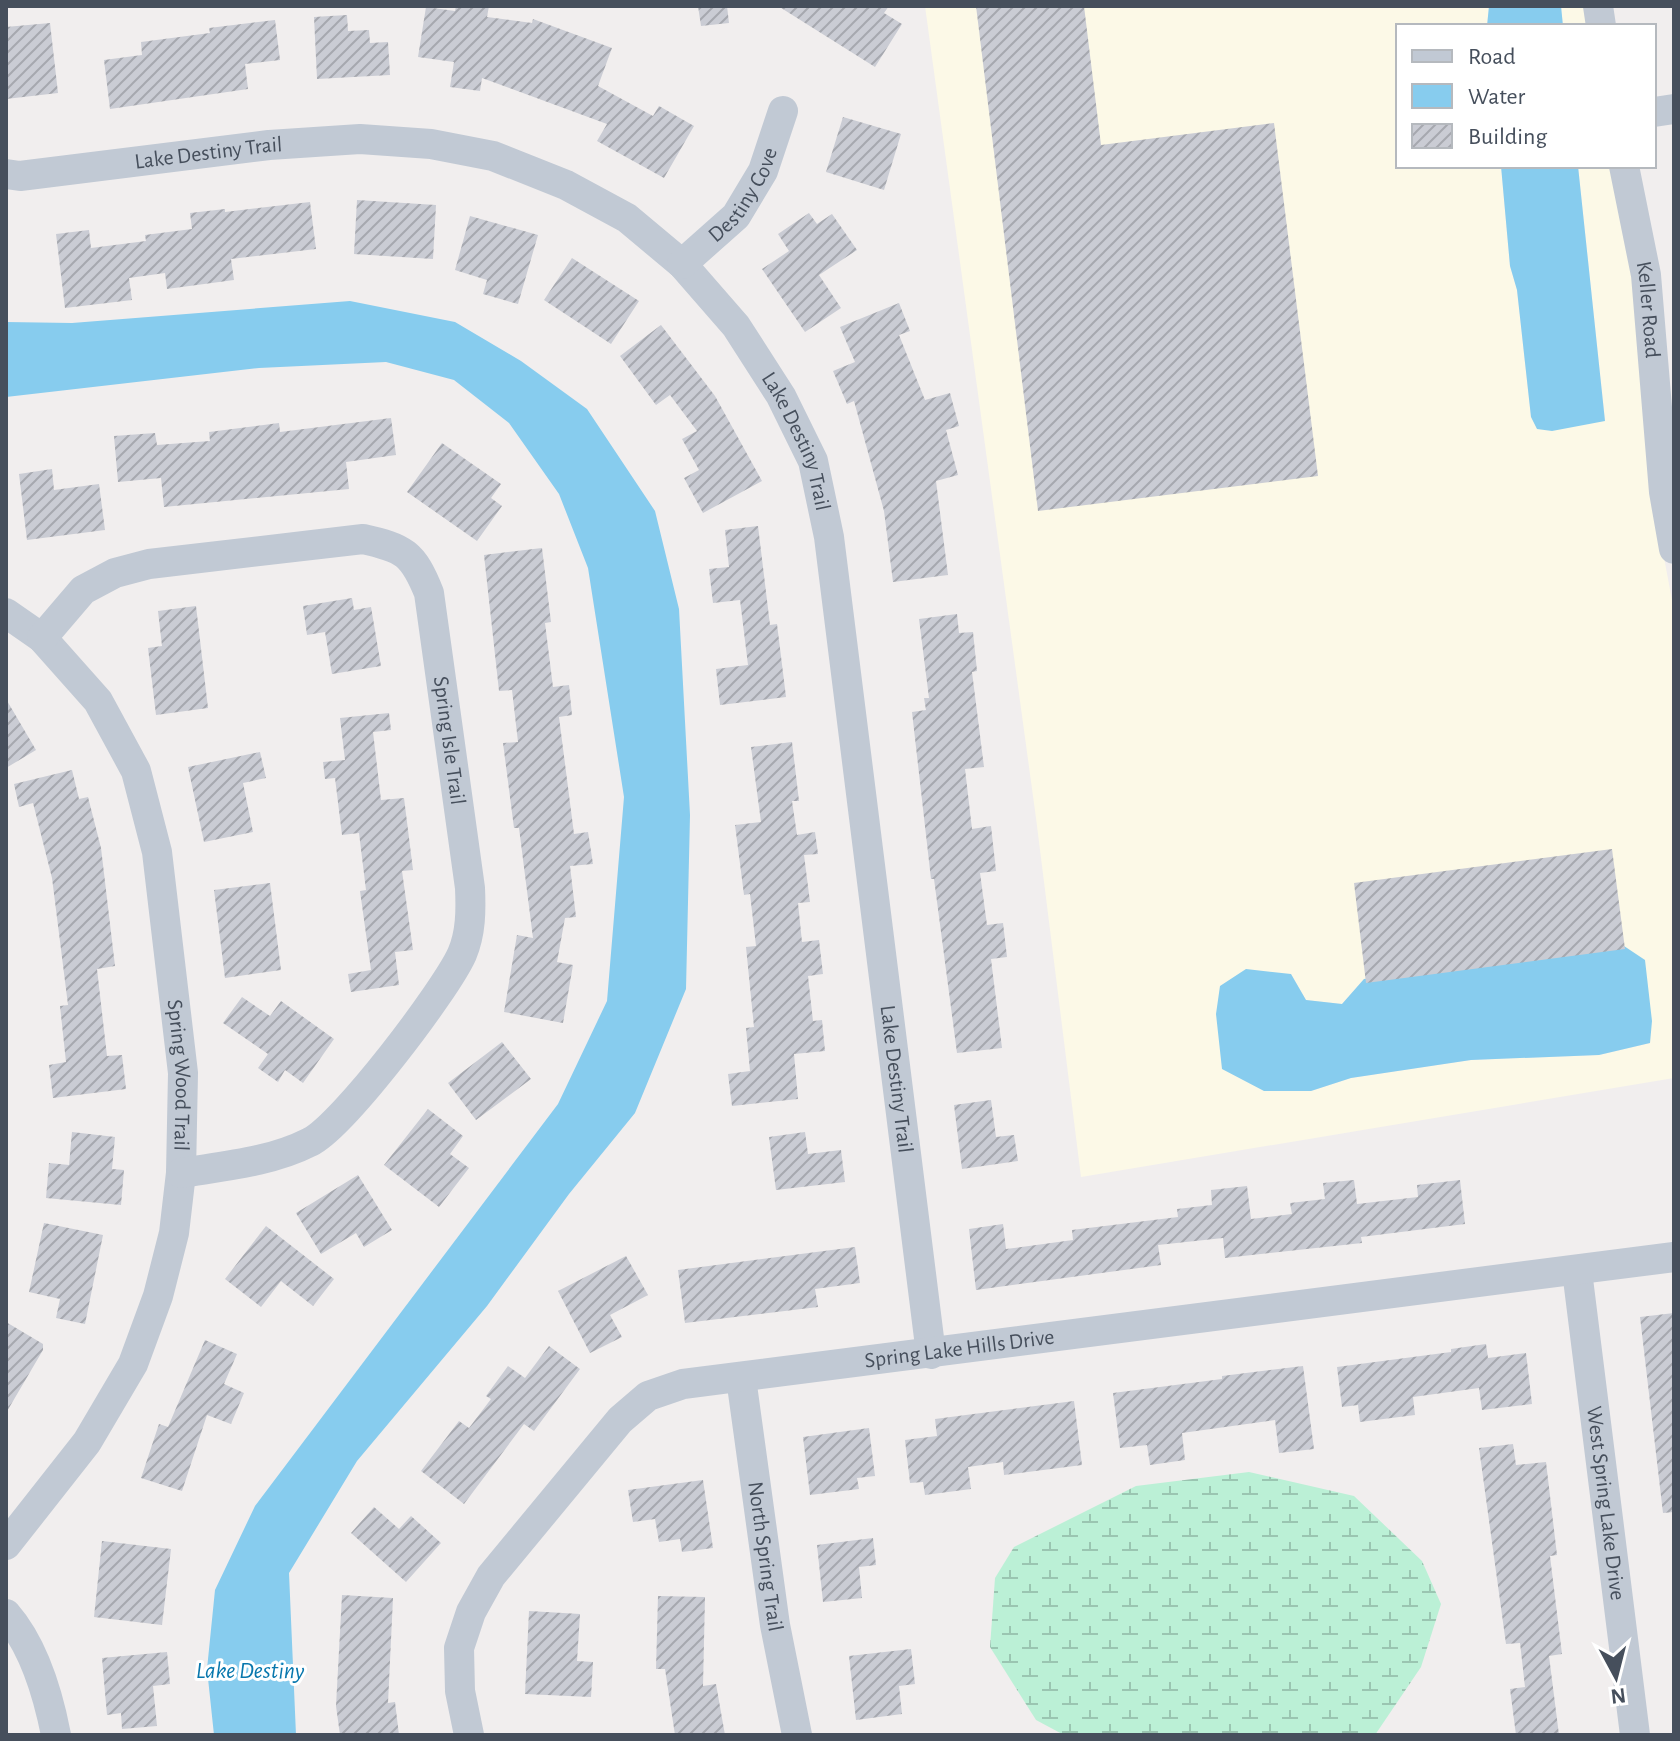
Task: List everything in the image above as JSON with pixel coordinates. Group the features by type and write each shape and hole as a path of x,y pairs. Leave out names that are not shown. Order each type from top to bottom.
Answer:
{"street":[{"name":"Destiny Cove","path":"682,264 736,216 763,171 783,111"},
{"name":"Lake Destiny Trail","path":"6,174 20,176 269,145 360,139 431,144 493,156 566,185 627,218 682,264 736,326 781,396 813,461 829,537 931,1354"},
{"name":"Keller Road","path":"1624,168 1646,275 1664,492 1674,549"},
{"name":"Spring Isle Trail","path":"42,638 83,590 115,573 164,562 363,539 394,546 418,565 429,593 470,888 471,916 463,952 442,990 342,1116 313,1141 270,1158 181,1173"},
{"name":"Spring Wood Trail","path":"6,613 42,638 98,701 136,771 157,852 183,1073 181,1173 171,1246 158,1296 133,1364 87,1442 6,1545"},
{"name":"Spring Lake Hills Drive","path":"469,1735 460,1691 459,1648 471,1612 491,1576 620,1420 648,1396 683,1384 1674,1257"},
{"name":"West Spring Lake Drive","path":"1577,1271 1635,1735"},
{"name":"North Spring Trail","path":"741,1378 775,1625 797,1735"},
{"path":"6,1614 14,1623 36,1667 56,1735"}],"shaded area":[{"path":"925,6 1489,6 1487,24 1396,24 1396,168 1501,168 1510,266 1517,290 1531,417 1605,420 1578,168 1612,168 1635,277 1652,493 1674,611 1674,1078 1081,1177 1036,818","holes":["1621,944 1650,1043 1599,1055 1471,1060 1351,1078 1311,1091 1291,974 1306,1000 1342,1004 1364,979"]},
{"path":"1561,6 1587,6 1590,24 1563,24"}],"green space":[{"path":"1249,1472 1354,1496 1422,1561 1441,1604 1421,1667 1375,1735 1064,1735 1036,1720 990,1647 995,1578 1014,1547 1136,1486"}],"water":[{"path":"1489,6 1561,6 1563,24 1487,24"},
{"path":"1501,168 1578,168 1605,421 1552,431 1537,429 1531,417 1517,290 1510,266"},
{"name":"Lake Destiny","path":"350,301 455,322 521,361 587,409 655,511 679,609 690,815 686,989 635,1113 569,1194 487,1306 357,1461 289,1573 296,1735 214,1735 207,1669 215,1590 255,1506 558,1104 607,1001 624,797 588,568 559,494 509,423 454,380 386,362 259,368 6,397 6,322 72,323"},
{"path":"1621,944 1645,960 1652,1021 1650,1043 1599,1055 1471,1060 1351,1078 1311,1091 1264,1091 1222,1069 1216,1014 1220,986 1246,969 1291,974 1306,1000 1342,1004 1364,979"}],"building":[{"path":"456,6 489,6 487,17 532,23 533,19 612,48 598,86 653,116 659,106 694,126 664,178 597,141 607,124 482,78 480,91 450,87 454,62 418,57 426,7 455,11"},
{"path":"698,6 727,6 729,23 701,26"},
{"path":"778,6 889,6 884,13 902,24 875,67"},
{"path":"976,6 1084,6 1101,145 1274,123 1318,476 1038,511"},
{"path":"347,15 348,31 369,30 370,43 388,42 390,75 317,79 314,17"},
{"path":"275,20 280,60 245,64 248,89 110,109 104,60 142,55 141,42 210,33 209,28"},
{"path":"50,23 58,93 6,99 6,27"},
{"path":"843,117 901,134 884,190 826,172"},
{"path":"357,200 436,205 433,259 354,254"},
{"path":"310,202 316,249 231,259 234,280 167,289 165,273 129,278 132,300 65,308 56,234 89,230 91,248 146,241 145,235 192,229 190,213"},
{"path":"809,213 817,224 832,214 857,250 819,275 841,308 805,332 762,269 789,251 778,234"},
{"path":"470,216 538,235 518,304 483,294 487,280 455,270"},
{"path":"572,258 639,301 611,344 544,300"},
{"path":"899,303 910,331 899,335 925,400 950,393 959,426 946,430 958,475 936,481 948,575 893,582 884,511 854,401 847,404 833,371 855,362 840,327"},
{"path":"661,325 715,396 762,481 703,513 684,478 699,470 682,439 697,431 670,395 656,405 620,356"},
{"path":"391,418 396,455 346,462 349,489 164,507 161,478 118,482 114,436 155,433 157,445 210,441 209,432 279,423 280,432"},
{"path":"442,443 501,484 491,498 502,506 477,541 407,492"},
{"path":"52,469 54,490 99,484 105,530 27,540 19,474"},
{"path":"758,526 770,625 777,624 786,697 720,705 716,669 748,665 740,600 713,603 709,569 729,567 725,530"},
{"path":"542,548 551,622 545,623 553,687 569,685 572,715 559,717 574,834 588,832 593,864 570,866 576,917 565,918 557,962 573,965 563,1023 504,1012 517,935 533,938 519,828 514,828 503,743 518,742 512,690 499,691 484,555"},
{"path":"352,598 354,610 371,607 381,666 332,674 325,632 307,635 303,606"},
{"path":"196,606 208,708 156,715 148,648 162,646 158,611"},
{"path":"957,614 959,633 973,632 977,671 972,672 984,767 965,769 972,829 991,826 996,871 980,873 987,925 1003,923 1007,957 991,959 1002,1048 957,1053 934,879 931,879 912,712 926,710 924,698 929,698 919,619"},
{"path":"6,699 36,750 6,768"},
{"path":"389,713 391,730 373,732 381,800 404,798 413,870 402,871 413,950 395,952 399,985 351,992 348,974 371,970 360,891 366,890 359,833 342,835 335,778 325,779 323,762 345,760 340,718"},
{"path":"792,742 799,801 792,801 797,835 815,832 818,854 804,855 810,902 798,903 802,942 819,940 823,974 808,976 813,1021 822,1020 825,1051 794,1054 798,1099 732,1106 728,1074 750,1071 746,1028 754,1027 746,947 756,946 750,894 744,895 735,825 761,822 751,747"},
{"path":"260,752 266,778 243,783 253,832 204,842 188,767"},
{"path":"72,770 79,799 88,797 101,848 115,966 97,969 107,1056 122,1055 126,1089 53,1098 49,1065 66,1062 60,1006 68,1005 52,878 33,803 19,807 14,784"},
{"path":"1612,849 1625,949 1366,983 1354,883"},
{"path":"270,883 281,970 225,978 214,890"},
{"path":"242,997 270,1016 281,1001 334,1039 303,1083 285,1070 278,1082 258,1068 268,1054 223,1023"},
{"path":"502,1042 531,1079 476,1120 448,1083"},
{"path":"991,1100 996,1137 1014,1135 1018,1161 962,1169 954,1105"},
{"path":"428,1109 463,1136 450,1154 469,1168 439,1207 384,1165"},
{"path":"72,1132 115,1137 112,1169 124,1170 121,1205 46,1198 49,1163 69,1165"},
{"path":"805,1132 808,1154 841,1150 845,1182 776,1190 769,1137"},
{"path":"358,1175 392,1230 364,1247 356,1233 321,1254 296,1213"},
{"path":"1354,1180 1357,1204 1418,1197 1417,1185 1460,1180 1465,1224 1361,1237 1362,1243 1225,1258 1223,1238 1158,1245 1161,1265 976,1290 969,1229 1003,1224 1006,1249 1073,1240 1072,1230 1178,1217 1177,1209 1212,1205 1211,1190 1247,1186 1251,1219 1292,1214 1290,1203 1325,1199 1323,1183"},
{"path":"44,1223 103,1235 85,1324 56,1318 60,1299 29,1292"},
{"path":"266,1226 334,1279 313,1306 281,1281 261,1307 225,1279"},
{"path":"855,1247 860,1283 815,1289 818,1307 685,1323 678,1270"},
{"path":"626,1256 648,1295 610,1315 622,1337 590,1353 558,1291"},
{"path":"1674,1313 1674,1512 1663,1513 1640,1317"},
{"path":"6,1322 43,1344 43,1350 6,1413"},
{"path":"205,1340 237,1354 224,1384 244,1393 231,1424 207,1415 182,1491 141,1478 159,1424 168,1427"},
{"path":"1486,1344 1488,1358 1526,1353 1532,1404 1482,1410 1479,1388 1413,1397 1415,1415 1360,1422 1358,1405 1342,1407 1337,1367 1451,1352 1451,1349"},
{"path":"549,1346 580,1369 534,1431 524,1424 464,1504 421,1471 459,1421 469,1428 491,1399 486,1396 508,1366 525,1378"},
{"path":"1303,1366 1314,1449 1279,1453 1275,1420 1182,1433 1185,1460 1150,1465 1147,1445 1120,1448 1113,1393"},
{"path":"1074,1401 1082,1465 1004,1475 1003,1462 968,1467 971,1489 925,1495 923,1482 910,1483 905,1440 937,1436 935,1419"},
{"path":"869,1428 875,1476 857,1478 859,1489 810,1495 803,1437"},
{"path":"1513,1444 1516,1465 1546,1462 1557,1555 1550,1556 1562,1654 1549,1656 1559,1735 1516,1735 1510,1689 1525,1687 1520,1643 1506,1644 1479,1448"},
{"path":"703,1480 713,1548 682,1552 680,1539 659,1542 655,1519 633,1522 628,1490"},
{"path":"374,1507 399,1529 411,1516 441,1543 406,1582 351,1533"},
{"path":"873,1538 876,1565 859,1567 862,1598 823,1602 817,1545"},
{"path":"102,1541 171,1549 162,1625 94,1617"},
{"path":"342,1595 393,1598 388,1703 395,1702 399,1735 340,1735 336,1706"},
{"path":"658,1596 705,1597 703,1686 716,1684 725,1735 675,1735 665,1669 656,1669"},
{"path":"529,1611 580,1614 577,1661 593,1662 591,1697 525,1694"},
{"path":"911,1649 915,1684 899,1686 902,1714 856,1720 849,1656"},
{"path":"167,1652 170,1684 153,1686 157,1726 122,1729 121,1713 107,1715 102,1658"}]}
